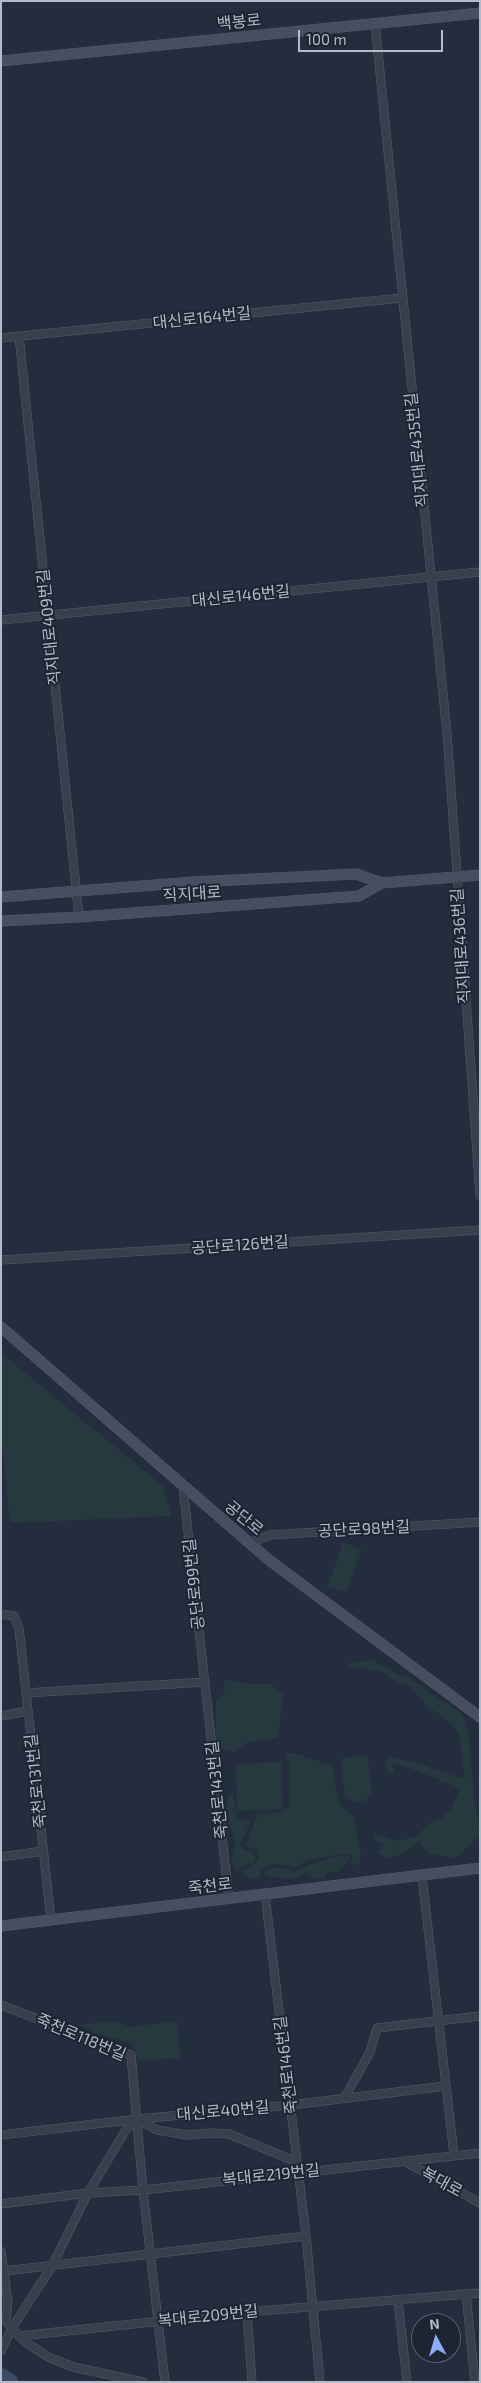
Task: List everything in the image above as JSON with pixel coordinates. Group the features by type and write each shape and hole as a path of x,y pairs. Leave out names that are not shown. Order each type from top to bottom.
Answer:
{"street":[{"name":"백봉로","path":"1,61 480,13"},
{"name":"직지대로435번길","path":"375,24 447,733 455,877"},
{"name":"대신로164번길","path":"1,338 402,298"},
{"name":"직지대로409번길","path":"19,336 79,917"},
{"name":"대신로146번길","path":"1,620 480,572"},
{"name":"직지대로","path":"1,897 76,893 193,882 356,874 382,883 480,875"},
{"name":"직지대로436번길","path":"455,877 480,1195"},
{"name":"직지대로","path":"1,920 79,917 359,896 382,883"},
{"name":"공단로126번길","path":"1,1260 480,1230"},
{"name":"공단로","path":"1,1327 250,1544 480,1717"},
{"name":"공단로99번길","path":"184,1487 205,1682"},
{"name":"공단로98번길","path":"250,1544 270,1535 480,1522"},
{"name":"죽천로131번길","path":"1,1614 14,1616 20,1628 51,1920"},
{"path":"26,1693 205,1682"},
{"name":"죽천로143번길","path":"205,1682 229,1899"},
{"name":"죽천로131번길","path":"1,1716 28,1711"},
{"name":"죽천로131번길","path":"1,1857 43,1851"},
{"name":"죽천로","path":"1,1926 480,1868"},
{"path":"422,1876 454,2155"},
{"name":"죽천로146번길","path":"265,1894 306,2236 320,2382"},
{"name":"죽천로118번길","path":"1,2005 131,2055 143,2190 165,2382"},
{"path":"345,2097 370,2052 377,2028 480,2016"},
{"name":"대신로40번길","path":"1,2135 138,2119 291,2105 445,2086"},
{"path":"1,2351 12,2328 52,2266 88,2193 127,2128 138,2119 157,2130 187,2135 229,2134 297,2162"},
{"name":"복대로219번길","path":"1,2204 88,2193 143,2190 480,2153"},
{"name":"복대로","path":"404,2161 480,2202"},
{"path":"4,2271 306,2236"},
{"path":"1,2251 8,2302 4,2318 19,2336 48,2358 73,2367 143,2382"},
{"name":"복대로209번길","path":"19,2336 247,2312 480,2293"},
{"path":"466,2294 475,2382"},
{"path":"398,2300 407,2379"},
{"path":"247,2312 252,2382"}],"green space":[{"path":"1,1353 163,1486 171,1516 10,1523 1,1435"},
{"path":"343,1542 362,1549 347,1592 328,1586"},
{"path":"372,1660 397,1674 409,1678 462,1714 468,1732 475,1807 480,1821 480,1834 456,1858 429,1854 419,1841 399,1855 388,1858 379,1853 383,1844 373,1838 375,1833 397,1841 418,1836 427,1824 440,1819 450,1811 460,1788 402,1765 393,1764 395,1773 387,1772 384,1763 391,1757 421,1764 465,1780 459,1732 441,1715 426,1706 410,1686 398,1684 382,1672 347,1666 348,1663"},
{"path":"224,1680 251,1684 271,1684 283,1695 278,1738 248,1742 235,1752 219,1748 216,1740 216,1701 225,1692"},
{"path":"285,1753 295,1753 333,1766 337,1797 343,1807 355,1818 361,1852 360,1861 357,1865 351,1865 352,1854 347,1853 310,1860 295,1867 273,1864 261,1869 260,1878 250,1879 242,1872 259,1858 257,1849 246,1846 258,1814 279,1813 290,1807 290,1766"},
{"path":"364,1755 368,1758 372,1793 364,1801 356,1803 345,1796 341,1761 343,1758"},
{"path":"281,1762 283,1809 237,1811 236,1764"},
{"path":"228,1794 233,1794 237,1819 251,1821 239,1847 255,1854 254,1862 246,1864 237,1870 232,1864 235,1840 227,1818"},
{"path":"343,1855 350,1856 346,1864 337,1872 327,1871 324,1878 314,1878 305,1873 294,1879 267,1876 264,1871 285,1868 294,1872 308,1865"},
{"path":"114,2021 130,2027 177,2021 180,2058 138,2061 133,2044 95,2033 79,2025"}],"waterway":[{"path":"1,2377 9,2382"}]}
